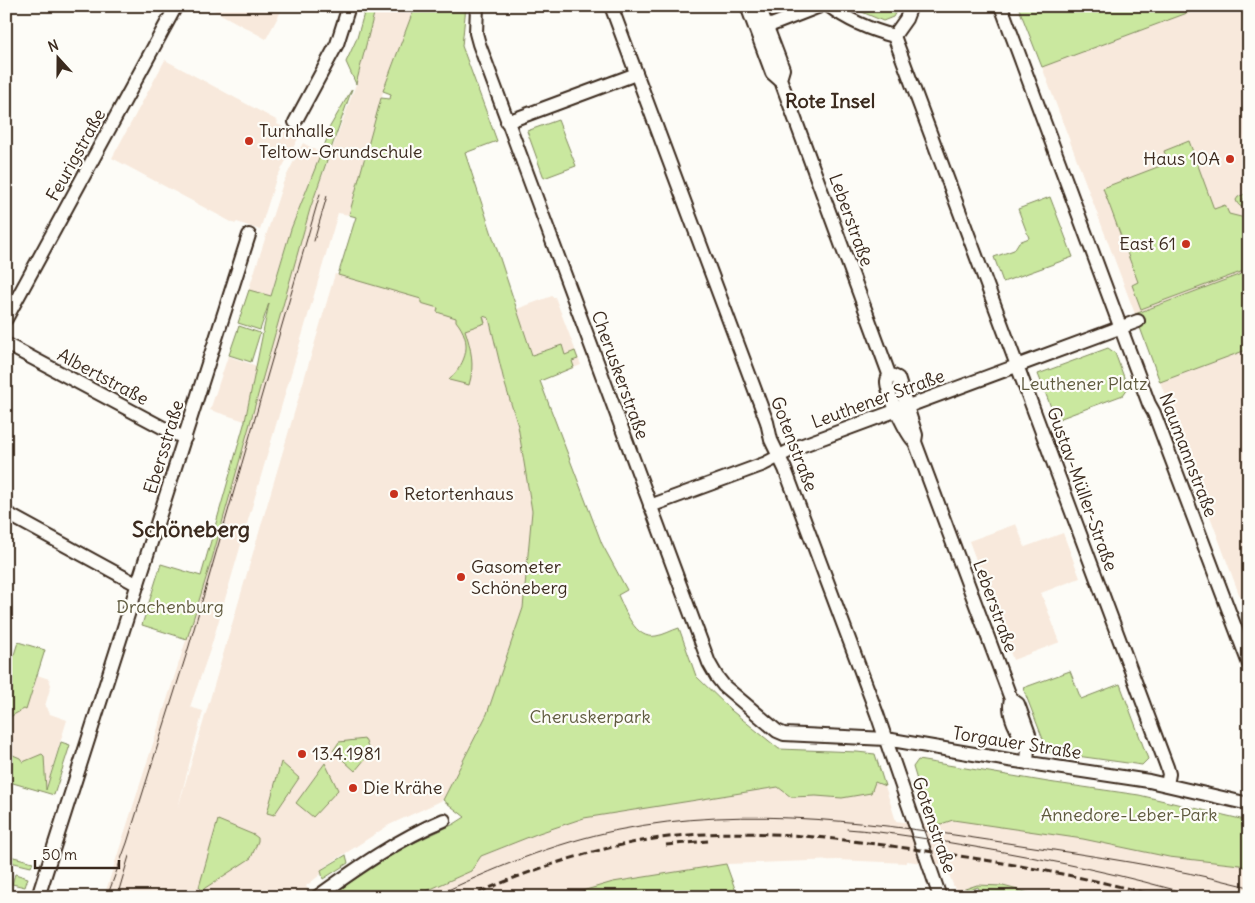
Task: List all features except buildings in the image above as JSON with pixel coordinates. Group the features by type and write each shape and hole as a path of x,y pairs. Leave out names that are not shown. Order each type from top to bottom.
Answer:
{"street":[{"name":"Feurigstraße","path":"6,320 176,6"},
{"path":"295,122 337,44 349,6"},
{"name":"Cheruskerstraße","path":"477,6 476,34 507,122 714,672 728,690 777,731"},
{"name":"Gotenstraße","path":"611,6 767,422 770,440 785,469 886,739 940,897"},
{"name":"Leberstraße","path":"747,6 761,29"},
{"name":"Leberstraße","path":"759,6 761,29 772,73 780,79 890,374 898,378 902,408 910,438 915,442 1011,699 1009,707 1020,737 1028,744 1027,763"},
{"path":"761,29 820,6"},
{"path":"830,6 841,15 874,31 894,36 906,19 911,6"},
{"name":"Naumannstraße","path":"1001,6 1120,328 1249,664"},
{"name":"Gustav-Müller-Straße","path":"894,36 1167,767 1169,774 1167,785"},
{"path":"507,122 636,74"},
{"name":"Ebersstraße","path":"38,897 249,235"},
{"name":"Leuthener Straße","path":"650,506 764,464 795,448 1138,321"},
{"name":"Albertstraße","path":"6,344 185,438"},
{"path":"6,513 138,585"},
{"name":"Torgauer Straße","path":"777,731 789,735 886,739 1027,763 1131,778 1249,804"},
{"path":"317,897 396,843 444,820"}],"shaded area":[{"path":"206,6 284,6 266,39"},
{"path":"376,6 415,6 381,98 349,215 338,213 211,647 190,707 203,711 178,808 335,274 489,318 504,381 518,426 532,511 523,608 487,714 443,800 389,825 323,868 325,871 306,886 309,891 302,897 104,897 212,559 310,209 356,84"},
{"path":"1206,6 1249,6 1249,271 1135,314 1042,67"},
{"path":"165,60 278,121 277,124 300,135 276,179 260,230 237,222 235,224 112,158"},
{"path":"303,143 321,153 291,229 260,330 238,323 283,183"},
{"path":"552,296 555,297 581,365 540,381 517,309"},
{"path":"1249,349 1249,621 1160,382"},
{"path":"228,356 257,366 245,421 210,410"},
{"path":"1016,524 1025,547 1063,533 1080,578 1041,593 1060,642 1013,660 969,541"},
{"path":"18,642 45,650 37,675 49,679 51,685 45,706 50,714 67,720 45,792 6,781 6,680"},
{"path":"875,782 885,786 896,821 935,826 924,803 1249,851 1249,897 1044,897 1003,886 988,885 977,885 956,892 946,867 948,866 907,861 907,863 837,860 726,864 738,897 413,897 471,871 481,856 539,833 584,818 778,787 791,797 816,796"}],"green space":[{"path":"366,6 376,6 356,84 346,62 357,38"},
{"name":"Cheruskerpark","path":"415,6 466,6 462,46 497,141 465,153 532,355 562,345 565,355 575,351 578,359 572,361 574,367 540,381 602,544 627,590 618,595 632,623 642,633 649,636 656,636 679,628 696,676 732,711 779,749 875,754 885,786 875,782 871,793 842,798 791,797 778,787 584,818 539,833 481,856 471,871 413,897 328,897 401,849 465,817 443,800 487,714 523,608 532,511 518,426 504,381 489,318 483,316 485,323 465,330 472,357 469,385 449,380 460,366 466,352 465,337 456,318 437,312 438,308 421,303 421,299 338,275 356,217 349,215 381,98 390,99 391,94 383,91"},
{"path":"848,6 899,6 893,17 883,21"},
{"path":"1018,6 1206,6 1042,67"},
{"name":"Drachenburg","path":"352,89 310,209 212,559 187,639 142,625 161,564 201,576 245,421 269,303 260,330 238,323 249,290 271,296 291,229 330,131 328,130"},
{"path":"558,120 576,166 544,178 527,131"},
{"name":"East 61","path":"1189,141 1214,209 1225,205 1229,214 1249,219 1249,269 1141,309 1132,285 1138,282 1103,188 1168,163 1164,151"},
{"path":"1249,192 1249,197 1243,199 1246,208 1240,206 1236,200 1238,197"},
{"path":"1050,197 1073,257 1003,282 994,257 1014,250 1019,242 1029,238 1018,209"},
{"path":"1249,271 1249,349 1160,382 1135,314"},
{"path":"239,326 260,333 251,362 229,355"},
{"name":"Leuthener Platz","path":"1108,348 1115,353 1128,388 1123,395 1056,420 1038,374"},
{"path":"18,642 45,650 26,710 24,709 6,719 6,680"},
{"path":"1070,671 1081,699 1120,684 1148,759 1142,765 1048,752 1023,688"},
{"path":"365,739 370,753 355,771 333,751 339,742"},
{"path":"61,742 70,745 54,795 6,781 6,752 20,758 23,762 42,754 44,756 46,790"},
{"name":"Annedore-Leber-Park","path":"918,760 1139,795 1249,821 1249,869 1240,865 1169,857 1083,839 953,820 935,826 924,803 913,767"},
{"path":"281,762 299,778 274,815 267,813"},
{"path":"325,763 338,790 313,817 296,803"},
{"path":"218,820 254,835 258,838 258,841 251,858 202,890 199,887"},
{"path":"6,855 33,862 31,867 6,861"},
{"path":"346,855 348,863 323,879 321,870"},
{"path":"726,864 738,897 562,897 613,882"},
{"path":"15,874 28,878 25,887 12,884"},
{"path":"977,885 1003,886 1044,897 998,897 981,894 978,887 966,891 968,897 958,897 956,892"}],"tram line":[{"path":"107,897 127,843 189,646 320,194"},
{"path":"314,241 327,196"},
{"path":"433,897 524,858 594,835 667,822 766,817 866,824 965,837 1132,862 1249,887"},
{"path":"847,829 911,836 1031,857 1116,875 1199,897"},
{"path":"117,897 129,856"}],"railway":[{"path":"468,897 513,878 582,855 654,839 719,833 816,837 944,854 1069,875 1161,897"},
{"path":"666,845 708,841"}],"place":[{"name":"Turnhalle Teltow-Grundschule","path":"249,141"},
{"name":"Haus 10A","path":"1230,159"},
{"name":"East 61","path":"1186,244"},
{"name":"Retortenhaus","path":"394,494"},
{"name":"Gasometer Schöneberg","path":"461,577"},
{"name":"13.4.1981","path":"302,754"},
{"name":"Die Krähe","path":"353,788"}],"district":[{"name":"Rote Insel","path":"830,101"},
{"name":"Schöneberg","path":"191,529"}]}
